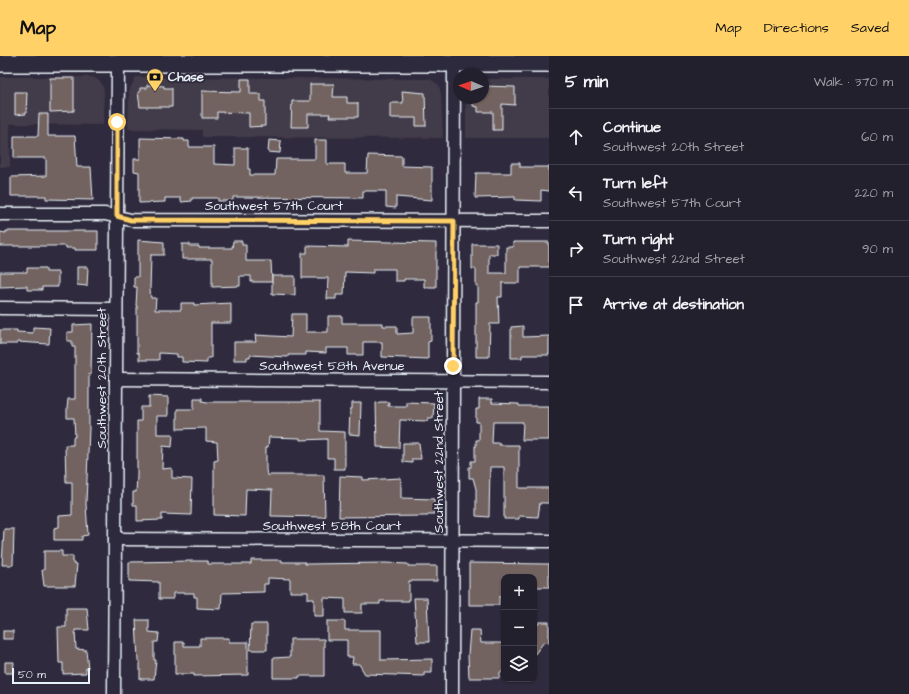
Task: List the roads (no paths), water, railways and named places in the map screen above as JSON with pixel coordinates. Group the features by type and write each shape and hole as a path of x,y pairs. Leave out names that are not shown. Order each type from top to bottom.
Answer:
{"main road":[{"path":"0,63 325,60 454,63 549,63"}],"street":[{"name":"Southwest 20th Street","path":"114,694 118,63"},
{"name":"Southwest 22nd Street","path":"452,694 454,63"},
{"name":"Southwest 57th Court","path":"0,214 105,214 131,220 549,221"},
{"path":"0,308 116,309"},
{"name":"Southwest 58th Avenue","path":"116,379 549,382"},
{"name":"Southwest 58th Court","path":"115,539 549,541"}],"place":[{"name":"Chase","path":"155,92"}]}
